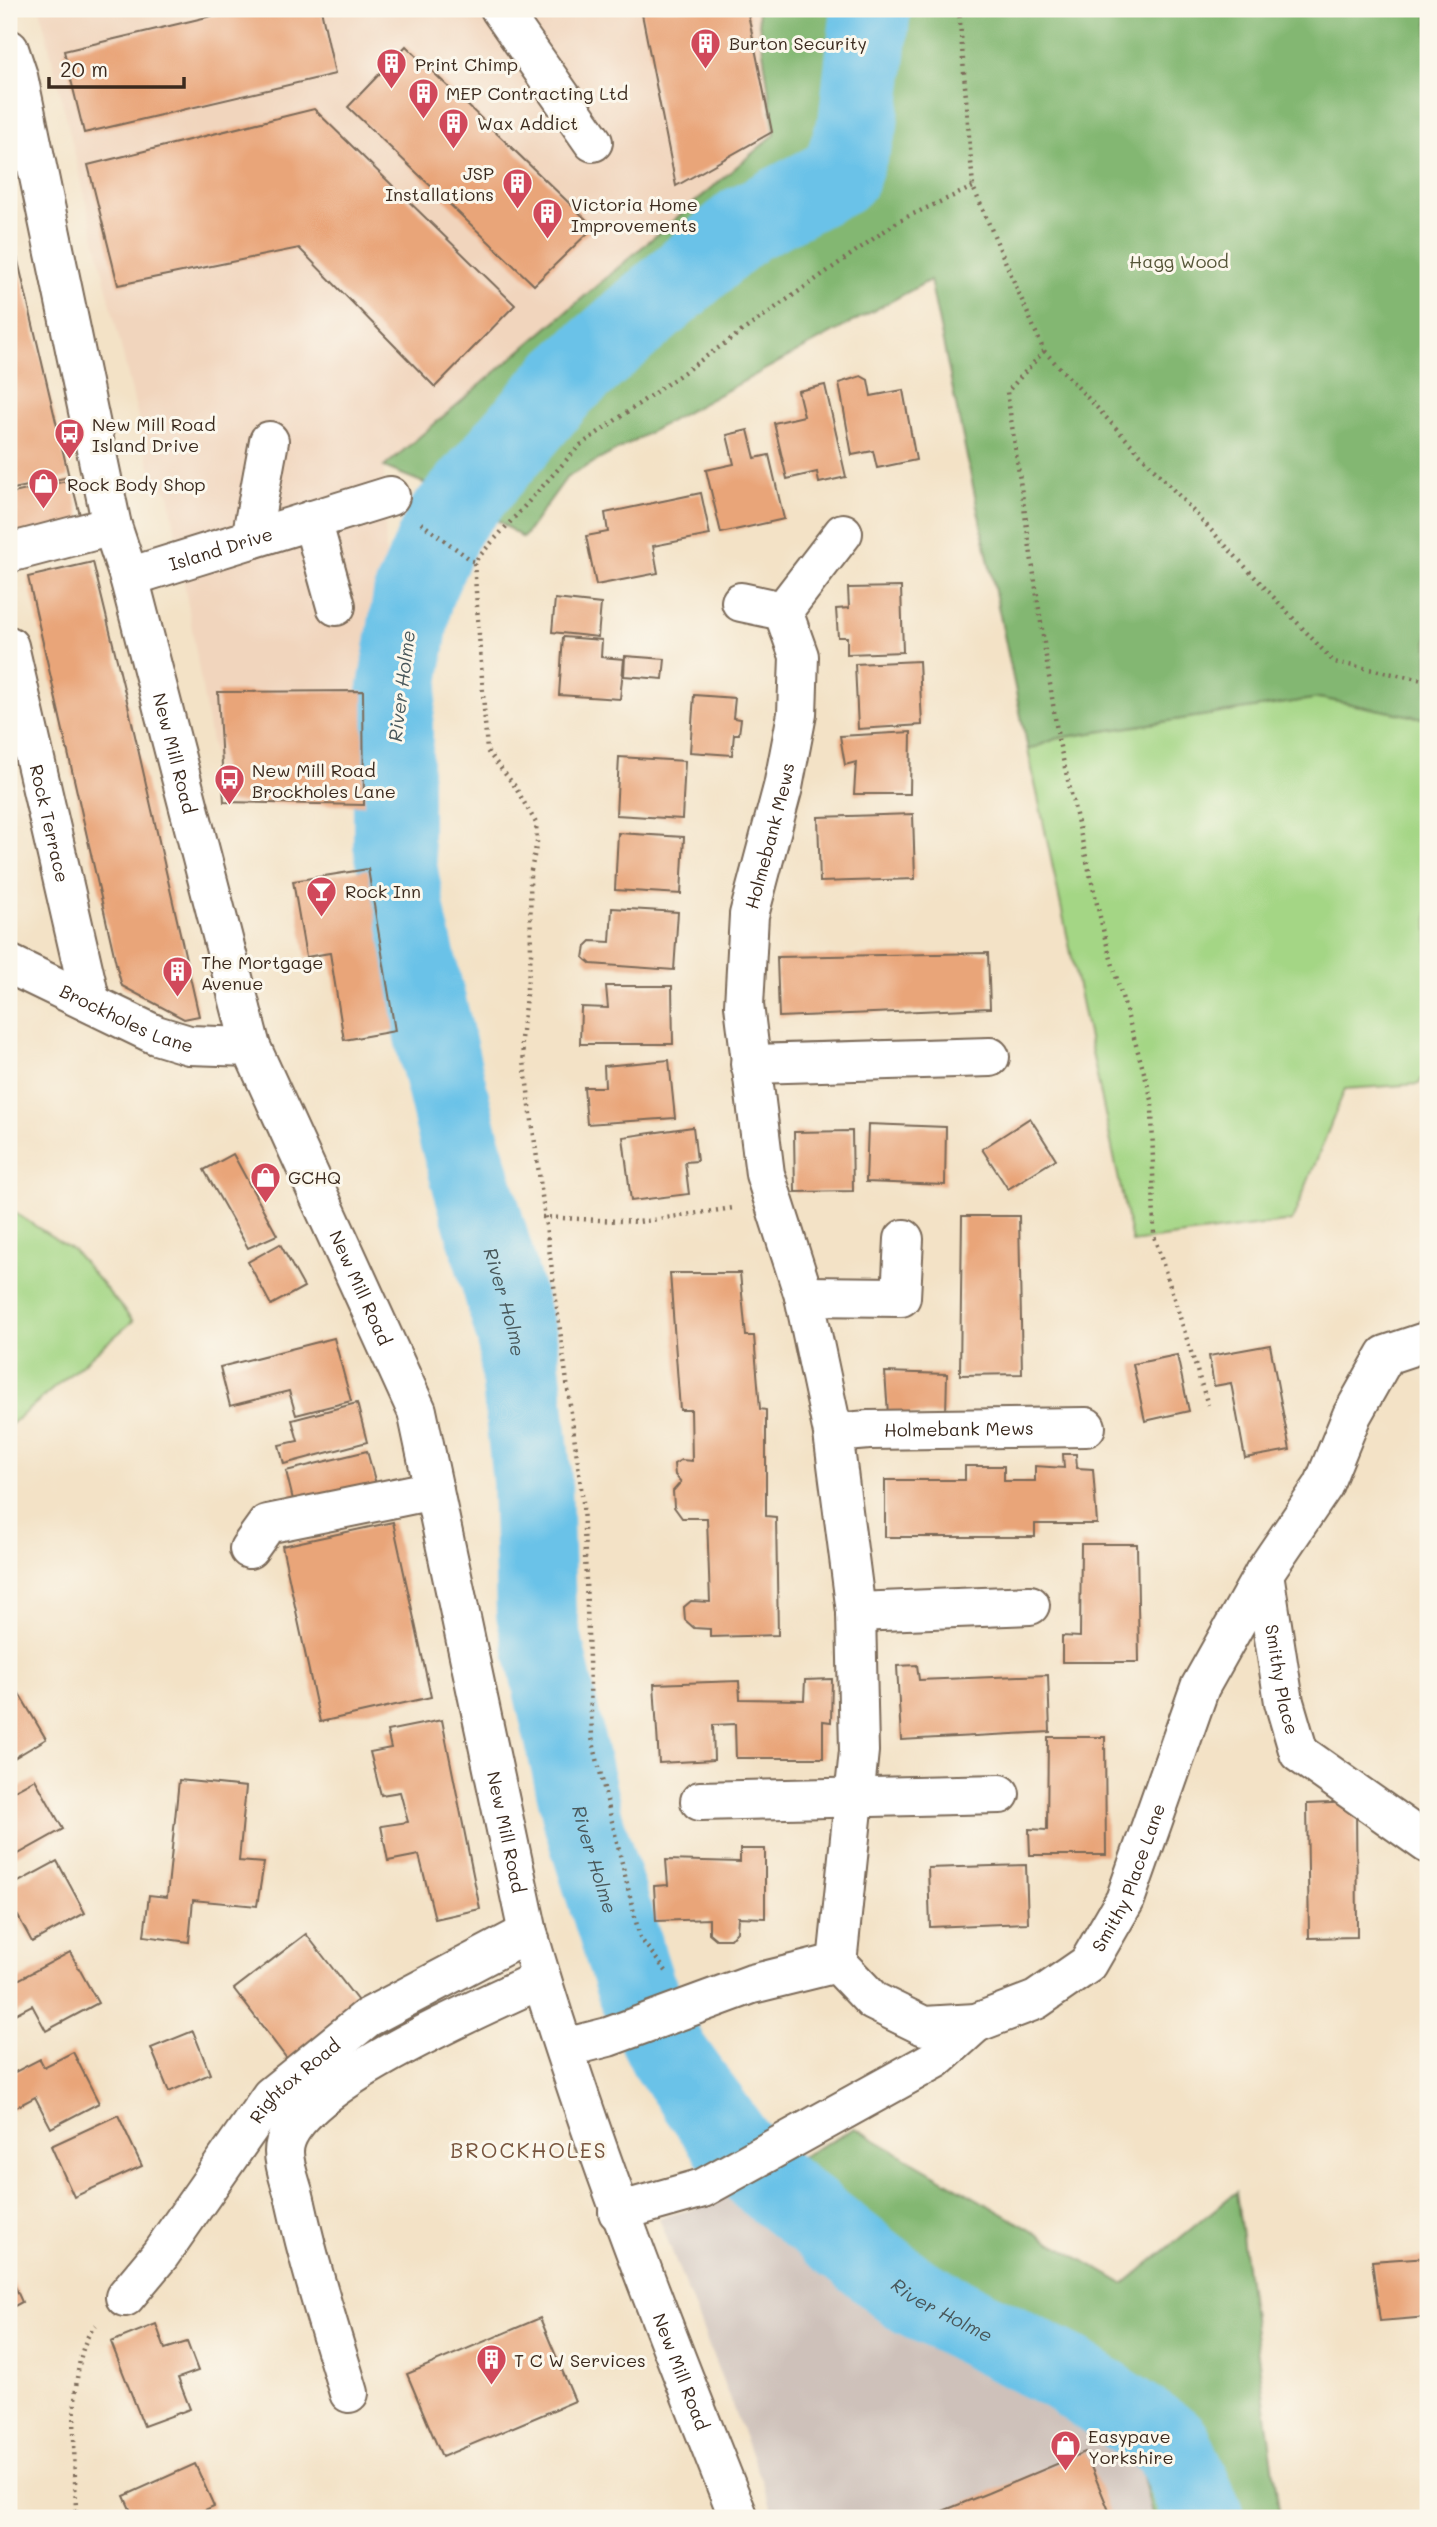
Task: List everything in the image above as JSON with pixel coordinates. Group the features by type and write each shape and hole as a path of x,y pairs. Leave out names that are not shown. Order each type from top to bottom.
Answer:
{"street":[{"path":"500,9 593,142"},
{"name":"New Mill Road","path":"12,69 112,526 129,577 251,1048 417,1411 528,1933 541,1979 618,2212 739,2518"},
{"path":"251,539 269,441"},
{"name":"Island Drive","path":"129,577 312,520 402,507"},
{"path":"312,520 336,606"},
{"path":"9,553 112,526"},
{"path":"741,602 783,611 843,533"},
{"name":"Holmebank Mews","path":"783,611 799,656 797,714 783,788 749,915 744,1005 765,1174 804,1296 833,1433 856,1612 859,1751 837,1963"},
{"name":"Rock Terrace","path":"9,646 91,1003"},
{"name":"Brockholes Lane","path":"9,964 156,1035 189,1045 251,1048"},
{"path":"750,1064 990,1057"},
{"path":"804,1296 901,1297 904,1239"},
{"name":"Smithy Place Lane","path":"837,1963 873,2001 925,2026 976,2023 1036,2000 1088,1964 1125,1900 1200,1687 1264,1573 1323,1486 1352,1415 1386,1355 1428,1341"},
{"name":"Holmebank Mews","path":"833,1433 869,1430 1086,1427"},
{"path":"249,1549 267,1524 434,1490"},
{"name":"Smithy Place","path":"1264,1573 1284,1702 1299,1754 1428,1844"},
{"path":"856,1612 1030,1605"},
{"path":"700,1801 1000,1794"},
{"name":"Rightox Road","path":"125,2297 160,2255 271,2096 367,2018 528,1933"},
{"path":"565,2048 608,2036 752,1984 837,1963"},
{"path":"349,2393 304,2244 284,2152 288,2136 345,2078 376,2059 541,1979"},
{"path":"618,2212 703,2188 793,2141 936,2059 976,2023"}],"path":[{"path":"960,9 973,187 1044,351 1334,662 1428,681"},
{"path":"694,2004 640,1938 592,1738 583,1502 542,1217 521,1039 531,954 530,875 537,842 536,823 514,785 486,751 474,562 579,446 900,220 973,187"},
{"path":"1044,351 1007,392 1058,738 1105,937 1152,1100 1154,1236 1208,1405"},
{"path":"402,507 474,562"},
{"path":"542,1217 638,1222 774,1202"},
{"path":"76,2518 76,2374 86,2335 125,2297"}],"shaded area":[{"path":"40,9 757,9 775,134 384,467 386,561 369,684 365,806 222,806 169,493 153,480"},
{"path":"774,2171 1137,2451 1153,2518 776,2518 659,2218 697,2208"}],"green space":[{"name":"Hagg Wood","path":"757,9 1428,9 1428,719 1319,698 1058,738 1028,750 930,280 567,477 523,538 471,502 384,467 775,134"},
{"path":"1319,698 1428,719 1428,1068 1419,1084 1345,1089 1292,1221 1132,1242 1028,750 1058,738"},
{"path":"9,1209 74,1251 133,1321 9,1426"},
{"path":"855,2128 1124,2284 1236,2192 1280,2518 1153,2518 1137,2451 774,2171"}],"building":[{"path":"241,9 321,9 335,74 84,133 64,51"},
{"name":"Burton Security","path":"641,9 747,9 772,132 676,186"},
{"path":"406,46 594,227 534,285 348,107"},
{"path":"314,109 515,305 435,387 299,248 118,285 88,165"},
{"path":"9,223 69,477 9,490"},
{"path":"861,376 868,380 871,396 903,390 916,460 877,468 873,451 852,455 839,383"},
{"path":"825,385 846,477 819,483 817,472 787,479 774,423 804,416 798,391"},
{"path":"748,430 755,458 769,455 784,519 721,533 706,470 734,464 727,435"},
{"name":"Rock Body Shop","path":"71,480 83,527 9,544 9,494"},
{"path":"701,493 710,535 653,546 658,573 596,585 586,536 608,532 605,513"},
{"path":"93,562 199,1016 184,1019 122,986 117,968 28,577"},
{"path":"901,587 903,652 847,654 847,637 838,637 836,609 849,608 848,588"},
{"path":"555,599 601,604 598,637 552,632"},
{"path":"563,637 602,640 601,657 624,659 620,699 559,695"},
{"path":"625,656 665,659 663,679 624,676"},
{"path":"919,661 922,725 858,729 855,664"},
{"path":"363,691 364,805 224,802 218,692"},
{"path":"694,695 735,698 733,718 741,719 739,734 734,734 732,755 690,752"},
{"path":"911,732 910,794 854,794 856,762 845,765 840,736"},
{"path":"619,757 685,761 682,819 616,815"},
{"path":"913,814 915,879 820,882 818,817"},
{"path":"618,833 684,837 681,894 615,890"},
{"path":"368,869 395,1031 344,1040 330,953 306,957 293,881"},
{"path":"612,908 678,912 674,970 591,964 584,958 586,946 591,941 610,942"},
{"path":"988,953 990,1008 779,1017 777,957"},
{"path":"606,986 672,986 673,1044 580,1044 581,1007 608,1008"},
{"path":"669,1060 675,1118 587,1124 584,1087 605,1087 604,1066"},
{"path":"1030,1118 1056,1159 1008,1189 982,1149"},
{"path":"868,1124 946,1127 945,1185 866,1182"},
{"path":"693,1127 697,1161 685,1162 689,1194 631,1201 623,1137"},
{"path":"852,1131 853,1191 795,1192 794,1132"},
{"path":"233,1154 277,1235 248,1248 204,1170"},
{"path":"962,1216 1019,1216 1022,1374 960,1375"},
{"path":"280,1244 304,1287 271,1305 248,1262"},
{"path":"670,1273 740,1273 746,1336 754,1336 760,1409 766,1410 766,1516 776,1517 778,1635 710,1637 710,1629 694,1628 685,1620 684,1607 691,1601 710,1602 707,1518 682,1518 674,1507 673,1491 681,1482 675,1475 674,1464 681,1460 692,1461 691,1410 680,1410"},
{"path":"334,1338 351,1401 296,1415 289,1391 230,1406 220,1367"},
{"path":"1270,1345 1290,1450 1245,1458 1231,1383 1214,1386 1209,1356"},
{"path":"1177,1355 1189,1411 1145,1421 1133,1364"},
{"path":"885,1372 947,1374 946,1415 888,1414"},
{"path":"357,1403 367,1442 284,1464 279,1445 298,1441 292,1420"},
{"path":"367,1451 377,1488 295,1508 286,1471"},
{"path":"1063,1454 1076,1454 1077,1468 1093,1469 1097,1524 1035,1524 1035,1537 885,1537 885,1480 965,1480 965,1466 1004,1466 1004,1481 1035,1481 1035,1466 1064,1468"},
{"path":"393,1522 431,1697 320,1722 282,1546"},
{"path":"1081,1544 1137,1544 1139,1662 1062,1662 1062,1636 1080,1637"},
{"path":"917,1665 919,1680 1048,1675 1050,1732 901,1740 897,1666"},
{"path":"832,1679 831,1722 823,1721 823,1758 736,1758 735,1724 713,1725 714,1760 659,1763 654,1684 739,1681 740,1699 804,1700 805,1680"},
{"path":"17,1690 46,1739 9,1761 9,1695"},
{"path":"442,1720 480,1909 435,1919 419,1855 388,1861 381,1826 408,1822 400,1792 381,1795 370,1752 391,1748 387,1731"},
{"path":"1048,1737 1105,1737 1106,1855 1030,1855 1029,1829 1047,1830"},
{"path":"35,1779 63,1829 11,1858 9,1793"},
{"path":"179,1780 246,1787 239,1861 264,1863 257,1906 193,1900 189,1942 144,1936 149,1895 167,1897"},
{"path":"1356,1802 1357,1937 1309,1938 1307,1804"},
{"path":"740,1849 765,1849 765,1918 738,1917 737,1931 730,1939 716,1939 709,1933 709,1919 656,1921 654,1886 668,1885 666,1860 740,1862"},
{"path":"57,1861 85,1913 32,1942 18,1916 9,1920 9,1887"},
{"path":"1026,1865 1028,1923 930,1927 928,1868"},
{"path":"306,1934 361,2005 288,2060 234,1989"},
{"path":"70,1952 98,2003 46,2031 32,2005 9,2017 9,1964 18,1980"},
{"path":"193,2031 210,2074 169,2092 151,2048"},
{"path":"73,2052 99,2103 51,2128 35,2097 9,2111 9,2075 40,2059 44,2067"},
{"path":"118,2115 142,2166 74,2197 51,2146"},
{"path":"1428,2257 1428,2317 1380,2321 1372,2261"},
{"path":"9,2273 22,2302 9,2309"},
{"name":"T C W Services","path":"540,2318 575,2401 442,2457 407,2374"},
{"path":"156,2324 165,2349 187,2342 198,2371 178,2378 190,2409 144,2426 111,2342"},
{"name":"Easypave Yorkshire","path":"1085,2452 1112,2518 925,2518 988,2493"},
{"path":"195,2464 214,2506 187,2518 134,2518 124,2496"}],"waterway":[{"name":"River Holme","path":"871,9 858,124 840,175 744,225 562,384 445,521 413,595 393,719 393,843 408,927 457,1131 517,1337 532,1481 536,1613 584,1824 636,1989 668,2054 733,2145 762,2177 913,2296 1065,2373 1172,2444 1204,2518"}],"place":[{"name":"Burton Security","path":"706,70"},
{"name":"Print Chimp","path":"392,91"},
{"name":"MEP Contracting Ltd","path":"423,120"},
{"name":"Wax Addict","path":"454,150"},
{"name":"JSP Installations","path":"517,210"},
{"name":"Victoria Home Improvements","path":"548,241"},
{"name":"New Mill Road Island Drive","path":"69,461"},
{"name":"Rock Body Shop","path":"44,511"},
{"name":"New Mill Road Brockholes Lane","path":"229,807"},
{"name":"Rock Inn","path":"322,918"},
{"name":"The Mortgage Avenue","path":"178,999"},
{"name":"GCHQ","path":"265,1204"},
{"name":"T C W Services","path":"491,2387"},
{"name":"Easypave Yorkshire","path":"1065,2473"}],"district":[{"name":"BROCKHOLES","path":"529,2149"}]}
